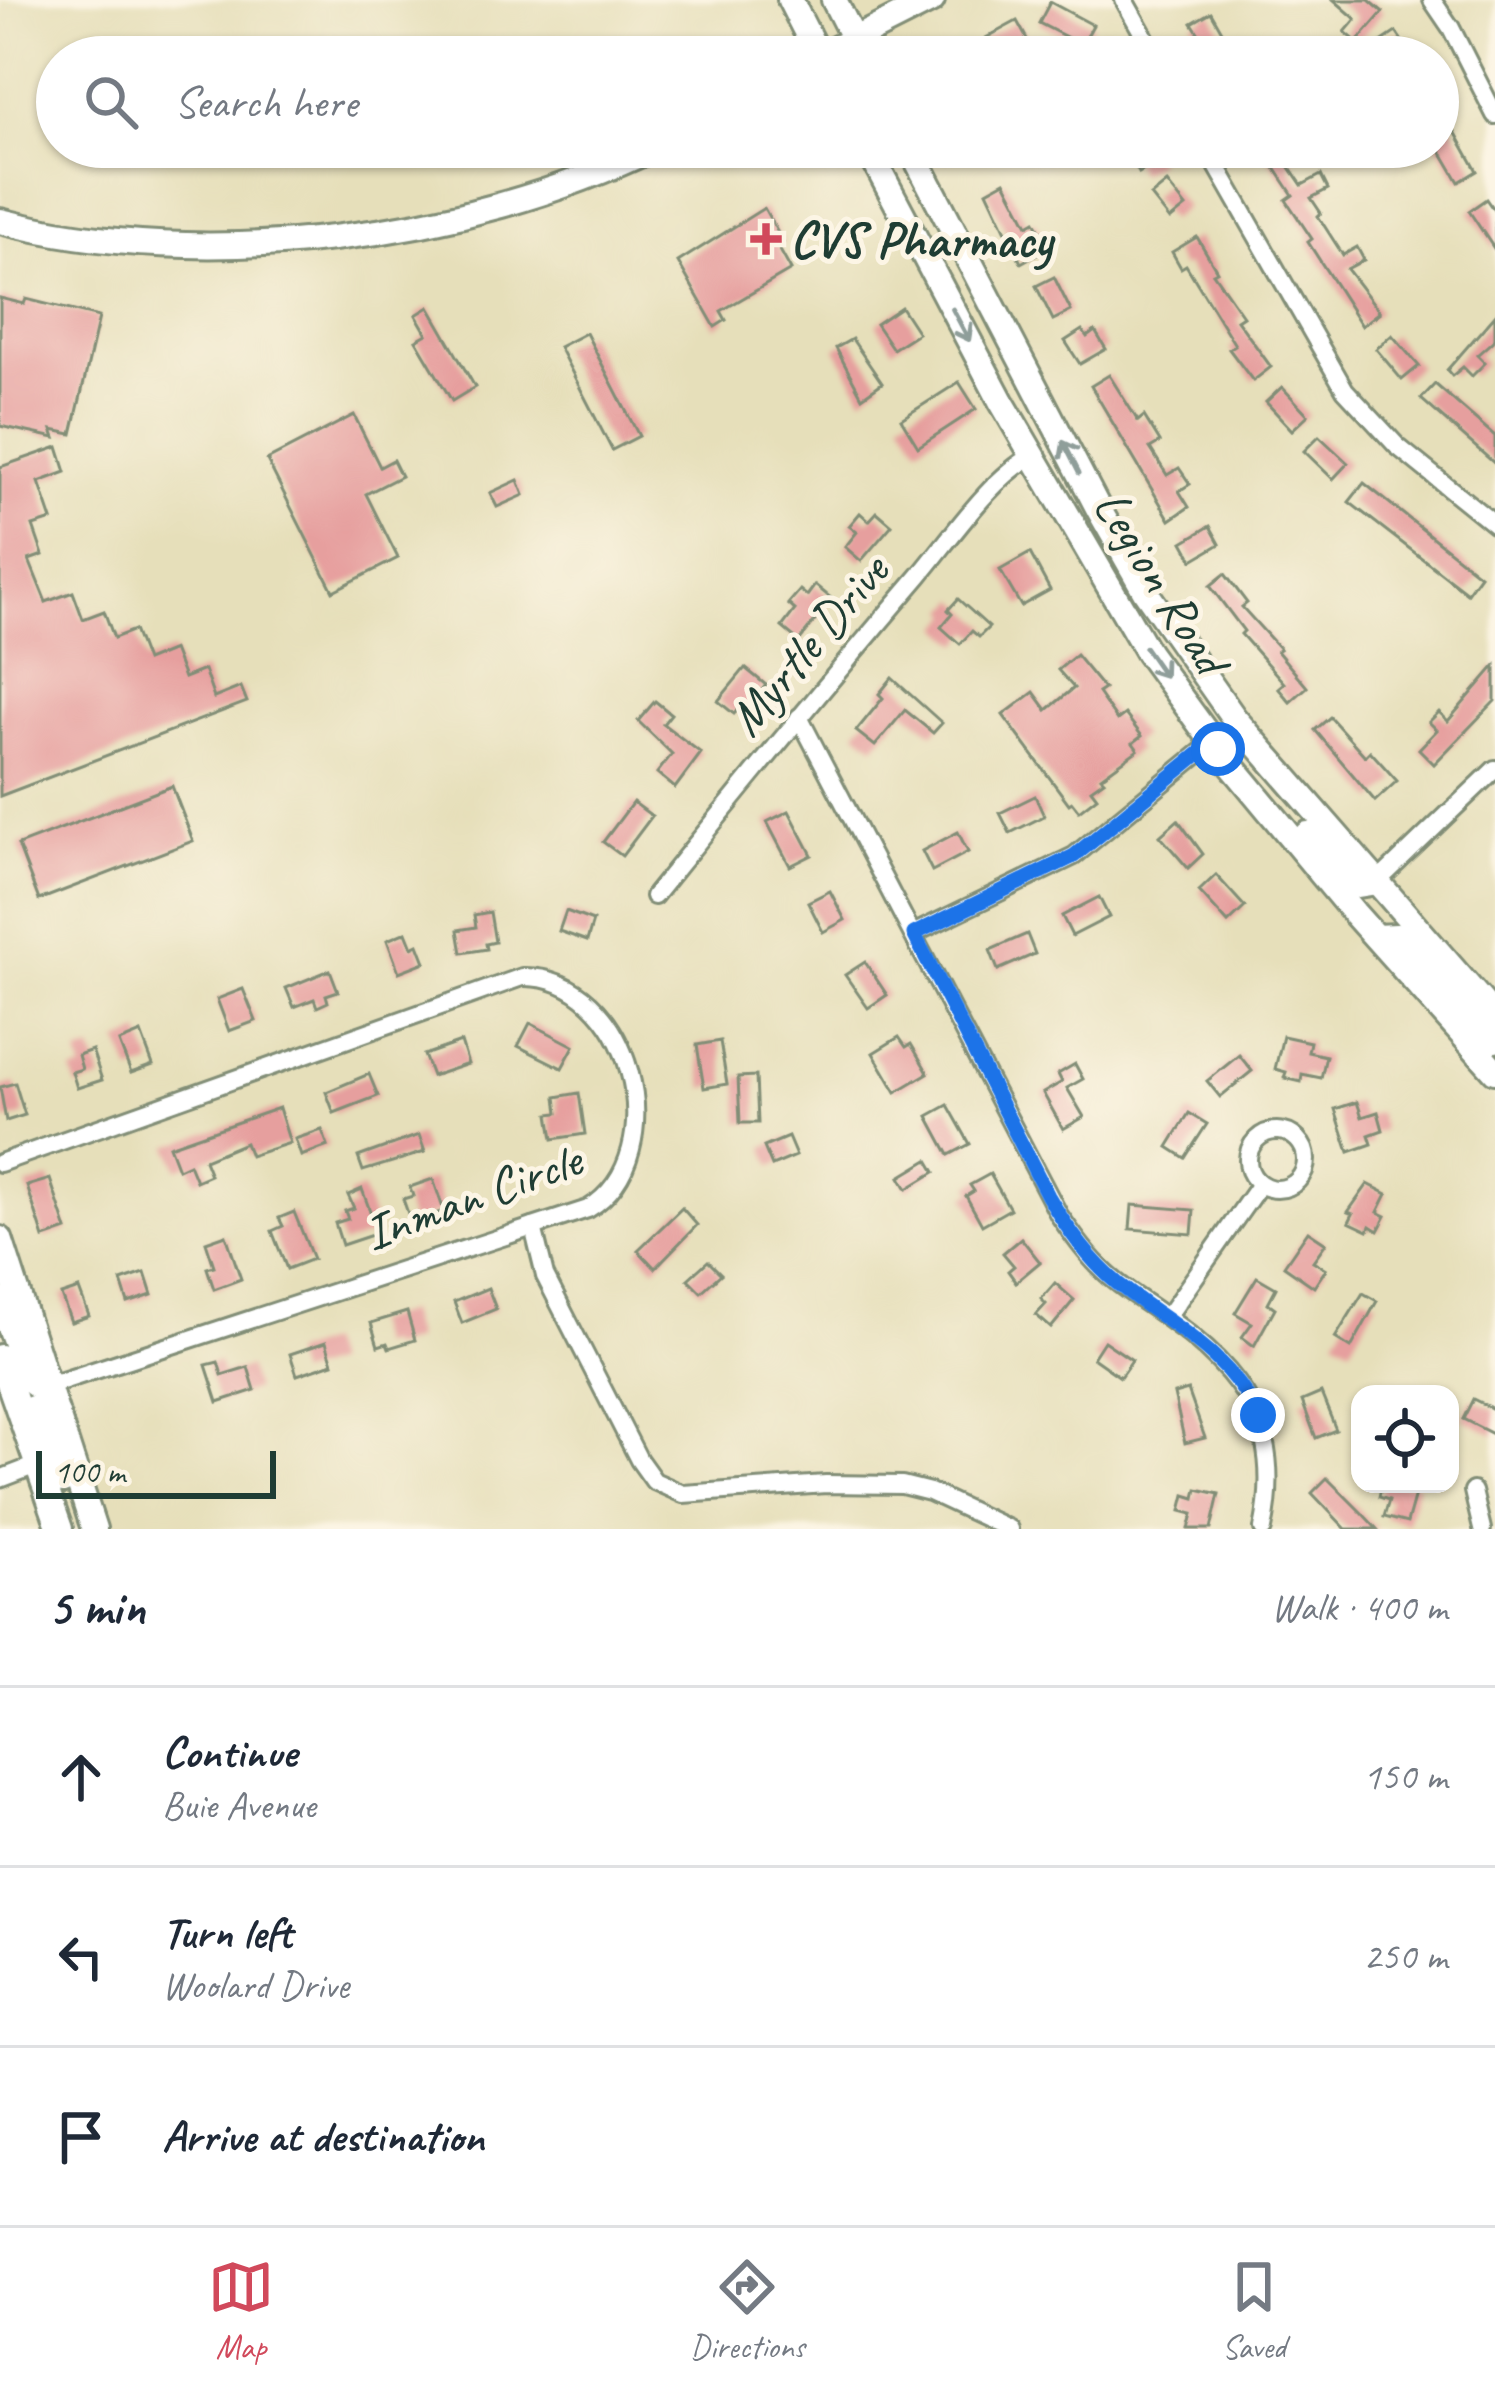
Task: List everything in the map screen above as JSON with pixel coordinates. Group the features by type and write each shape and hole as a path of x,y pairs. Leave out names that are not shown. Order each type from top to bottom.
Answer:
{"main road":[{"path":"790,0 808,36"},
{"path":"834,0 852,36"},
{"path":"875,36 932,0"},
{"path":"0,221 138,244 314,241 499,203 604,168"},
{"name":"Legion Road","path":"878,168 1032,456 1148,652 1247,784 1495,1071"},
{"name":"Legion Road","path":"921,168 1145,591 1234,718 1495,1017"},
{"path":"1247,784 1270,793 1358,885 1377,882"},
{"path":"1376,937 1397,936 1495,1040"},
{"path":"0,1238 94,1529"},
{"path":"0,1300 30,1382 38,1387 50,1385"},
{"path":"0,1357 60,1529"},
{"path":"22,1414 33,1408 39,1412 78,1529"}],"street":[{"path":"1124,0 1144,36"},
{"path":"1432,0 1452,36"},
{"path":"1459,49 1495,115"},
{"path":"1218,168 1345,390 1397,446 1495,525"},
{"name":"Myrtle Drive","path":"654,896 799,716 1014,466 1032,456"},
{"path":"799,716 1059,1215 1104,1272 1231,1370 1258,1415 1269,1484 1263,1529"},
{"path":"914,934 1074,856 1213,742"},
{"path":"1377,882 1495,769"},
{"name":"Inman Circle","path":"0,1163 536,976 574,989 608,1022 625,1060 634,1110 630,1157 616,1186 588,1209 50,1385"},
{"path":"1167,1317 1260,1184"},
{"path":"532,1227 545,1276 654,1481 683,1494 826,1484 902,1485 930,1492 1009,1529"},
{"path":"0,1480 39,1464"},
{"path":"1472,1491 1482,1529"}],"building":[{"path":"1334,0 1369,0 1383,12 1362,36 1350,36 1345,32 1356,19"},
{"path":"1050,2 1093,25 1087,36 1064,36 1039,23"},
{"path":"1211,12 1225,36 1200,36 1192,23"},
{"path":"1017,21 1025,36 989,36"},
{"path":"1459,139 1477,171 1459,182 1451,168 1459,168"},
{"path":"1275,168 1290,168 1302,185 1321,175 1328,189 1311,198 1321,213 1318,216 1343,255 1357,247 1364,260 1347,269 1380,312 1362,326 1308,242 1312,239 1286,200 1293,195"},
{"path":"1005,181 1028,225 1035,221 1049,247 1021,263 987,191"},
{"path":"1167,183 1186,207 1170,220 1151,196"},
{"path":"1486,199 1495,212 1495,250 1469,211"},
{"path":"764,208 783,242 777,245 791,270 721,311 726,320 715,327 678,262"},
{"path":"1197,237 1217,271 1213,273 1243,316 1237,320 1271,367 1253,381 1229,349 1235,345 1186,265 1181,268 1172,252"},
{"path":"1054,277 1071,311 1053,320 1036,286"},
{"path":"0,298 24,304 26,299 99,317 72,434 52,430 55,438 0,426"},
{"path":"429,307 475,387 452,401 416,340 427,334 416,315"},
{"path":"901,307 918,333 893,349 876,324"},
{"path":"1495,315 1495,339 1477,355 1485,363 1472,376 1463,367 1452,376 1447,370"},
{"path":"1082,330 1087,337 1095,331 1106,349 1080,364 1065,341"},
{"path":"586,333 639,436 612,450 559,347"},
{"path":"1392,335 1419,366 1402,380 1376,349"},
{"path":"852,339 882,383 862,397 836,348"},
{"path":"1109,375 1138,421 1144,416 1160,442 1150,448 1167,475 1179,468 1190,484 1179,491 1189,507 1170,520 1091,386"},
{"path":"959,382 976,409 918,447 901,419"},
{"path":"1435,384 1495,436 1495,464 1421,399"},
{"path":"1282,387 1308,415 1292,430 1266,402"},
{"path":"354,415 380,467 393,460 401,476 366,494 398,558 333,591 267,460"},
{"path":"1319,436 1348,463 1333,479 1304,451"},
{"path":"58,447 66,472 39,482 52,520 33,526 43,555 29,560 46,602 73,592 83,619 104,611 114,638 134,630 146,661 173,650 184,678 204,670 214,698 241,687 247,702 0,796 0,467"},
{"path":"518,480 524,495 497,507 490,493"},
{"path":"1364,483 1480,575 1467,593 1349,502"},
{"path":"877,512 892,525 861,561 845,547 857,532 849,526 860,513 869,521"},
{"path":"1210,526 1220,544 1193,560 1183,542"},
{"path":"1030,553 1050,590 1021,606 1000,570"},
{"path":"1225,574 1247,603 1242,607 1307,687 1290,702 1278,688 1284,683 1241,634 1244,631 1210,586"},
{"path":"815,585 832,599 799,641 782,627 795,610 788,604 800,590 807,596"},
{"path":"958,599 989,627 979,637 972,631 960,644 941,627"},
{"path":"1076,655 1104,689 1098,693 1117,720 1125,714 1142,736 1133,743 1138,750 1101,777 1104,780 1091,789 1097,797 1079,811 1003,715 1034,692 1047,710 1074,688 1058,670"},
{"path":"1495,666 1495,701 1434,764 1419,749 1437,730 1429,722 1439,712 1448,721"},
{"path":"745,668 766,685 746,710 741,706 734,714 718,701"},
{"path":"892,678 942,723 933,733 905,710 875,746 856,731 883,698 879,694"},
{"path":"655,701 671,714 663,724 701,753 675,788 657,773 672,754 638,721"},
{"path":"1330,717 1365,756 1370,751 1397,781 1375,801 1315,730"},
{"path":"172,786 193,841 39,900 18,845"},
{"path":"1035,796 1044,816 1010,833 1000,813"},
{"path":"633,802 652,816 622,856 603,842"},
{"path":"789,811 812,855 790,866 767,822"},
{"path":"1178,820 1203,854 1188,868 1160,836"},
{"path":"958,832 968,852 932,871 922,851"},
{"path":"1216,875 1245,907 1228,923 1199,891"},
{"path":"830,891 845,920 823,932 808,902"},
{"path":"1099,897 1109,917 1072,936 1062,916"},
{"path":"566,911 593,921 587,941 559,931"},
{"path":"490,912 495,942 486,944 487,949 462,953 458,930 476,927 474,915"},
{"path":"406,932 412,947 418,944 425,962 399,972 387,940"},
{"path":"1027,934 1035,954 998,970 990,950"},
{"path":"865,962 887,995 868,1008 845,975"},
{"path":"330,970 338,991 326,995 328,1002 317,1007 314,999 294,1007 286,988"},
{"path":"243,989 256,1021 229,1031 217,999"},
{"path":"530,1023 574,1046 562,1068 518,1046"},
{"path":"141,1033 153,1065 131,1073 119,1042"},
{"path":"1283,1036 1310,1042 1308,1052 1326,1056 1321,1078 1302,1074 1301,1082 1284,1078 1286,1072 1275,1069"},
{"path":"899,1037 906,1047 911,1044 928,1073 896,1092 873,1053"},
{"path":"720,1041 727,1084 704,1088 697,1045"},
{"path":"461,1042 468,1064 432,1076 424,1055"},
{"path":"92,1050 102,1080 77,1088 72,1072 82,1069 78,1055"},
{"path":"1239,1055 1252,1071 1220,1097 1207,1081"},
{"path":"1075,1064 1083,1079 1067,1088 1084,1117 1063,1129 1043,1093 1062,1082 1058,1074"},
{"path":"369,1074 378,1096 334,1113 326,1092"},
{"path":"756,1076 758,1123 740,1123 738,1077"},
{"path":"15,1083 25,1115 6,1121 0,1087"},
{"path":"579,1093 585,1134 553,1139 549,1114 558,1113 556,1097"},
{"path":"1357,1102 1362,1117 1378,1112 1383,1130 1369,1135 1372,1144 1349,1152 1335,1109"},
{"path":"948,1105 970,1144 949,1155 928,1116"},
{"path":"279,1108 290,1143 250,1156 245,1143 204,1160 210,1175 196,1181 189,1164 178,1169 169,1146"},
{"path":"1189,1113 1207,1124 1185,1158 1168,1147"},
{"path":"322,1130 328,1146 301,1156 295,1139"},
{"path":"419,1135 425,1152 363,1171 358,1157"},
{"path":"788,1137 796,1156 772,1166 764,1147"},
{"path":"928,1160 935,1172 907,1189 900,1177"},
{"path":"990,1174 1010,1209 982,1225 966,1196 974,1191 970,1185"},
{"path":"50,1179 67,1230 44,1238 27,1186"},
{"path":"433,1179 444,1211 411,1222 403,1199 413,1196 410,1187"},
{"path":"1368,1184 1387,1194 1378,1212 1386,1216 1378,1231 1349,1222 1353,1214 1348,1212"},
{"path":"362,1189 378,1233 342,1245 335,1223 348,1219 345,1211 354,1208 348,1195"},
{"path":"1132,1205 1194,1210 1192,1234 1130,1229"},
{"path":"682,1208 697,1225 655,1268 638,1250"},
{"path":"294,1212 313,1259 287,1269 272,1231 283,1226 279,1218"},
{"path":"1308,1231 1326,1243 1313,1261 1326,1269 1314,1287 1284,1266"},
{"path":"226,1235 241,1279 214,1289 207,1268 214,1266 206,1242"},
{"path":"1021,1238 1040,1262 1016,1282 1008,1271 1014,1266 1003,1253"},
{"path":"708,1261 721,1274 701,1292 688,1279"},
{"path":"145,1273 152,1295 128,1303 121,1281"},
{"path":"1257,1277 1276,1288 1268,1303 1275,1308 1254,1346 1242,1337 1252,1323 1235,1313"},
{"path":"1055,1283 1074,1300 1051,1328 1036,1315 1046,1304 1041,1299"},
{"path":"488,1288 496,1309 462,1323 454,1302"},
{"path":"79,1289 89,1316 71,1322 61,1295"},
{"path":"1363,1293 1377,1301 1351,1348 1335,1338"},
{"path":"407,1312 415,1340 389,1348 387,1343 378,1346 371,1323"},
{"path":"1104,1341 1132,1360 1120,1377 1093,1358"},
{"path":"326,1342 333,1363 297,1375 290,1354"},
{"path":"218,1362 222,1375 248,1367 255,1390 218,1402 206,1365"},
{"path":"1188,1390 1205,1438 1185,1443 1174,1394"},
{"path":"1321,1393 1336,1430 1316,1438 1302,1401"},
{"path":"1473,1399 1495,1410 1495,1435 1463,1419"},
{"path":"1327,1478 1377,1529 1346,1529 1312,1493"},
{"path":"1197,1489 1219,1494 1211,1529 1189,1529 1193,1514 1181,1511 1185,1495 1195,1498"},
{"path":"1380,1493 1415,1493 1407,1523 1384,1517 1389,1500 1379,1497"}],"place":[{"name":"CVS Pharmacy","path":"766,239"}],"route":[{"path":"1218,749 1213,742 1074,856 914,934 1073,1236 1122,1287 1213,1352 1231,1370 1258,1415"}]}
